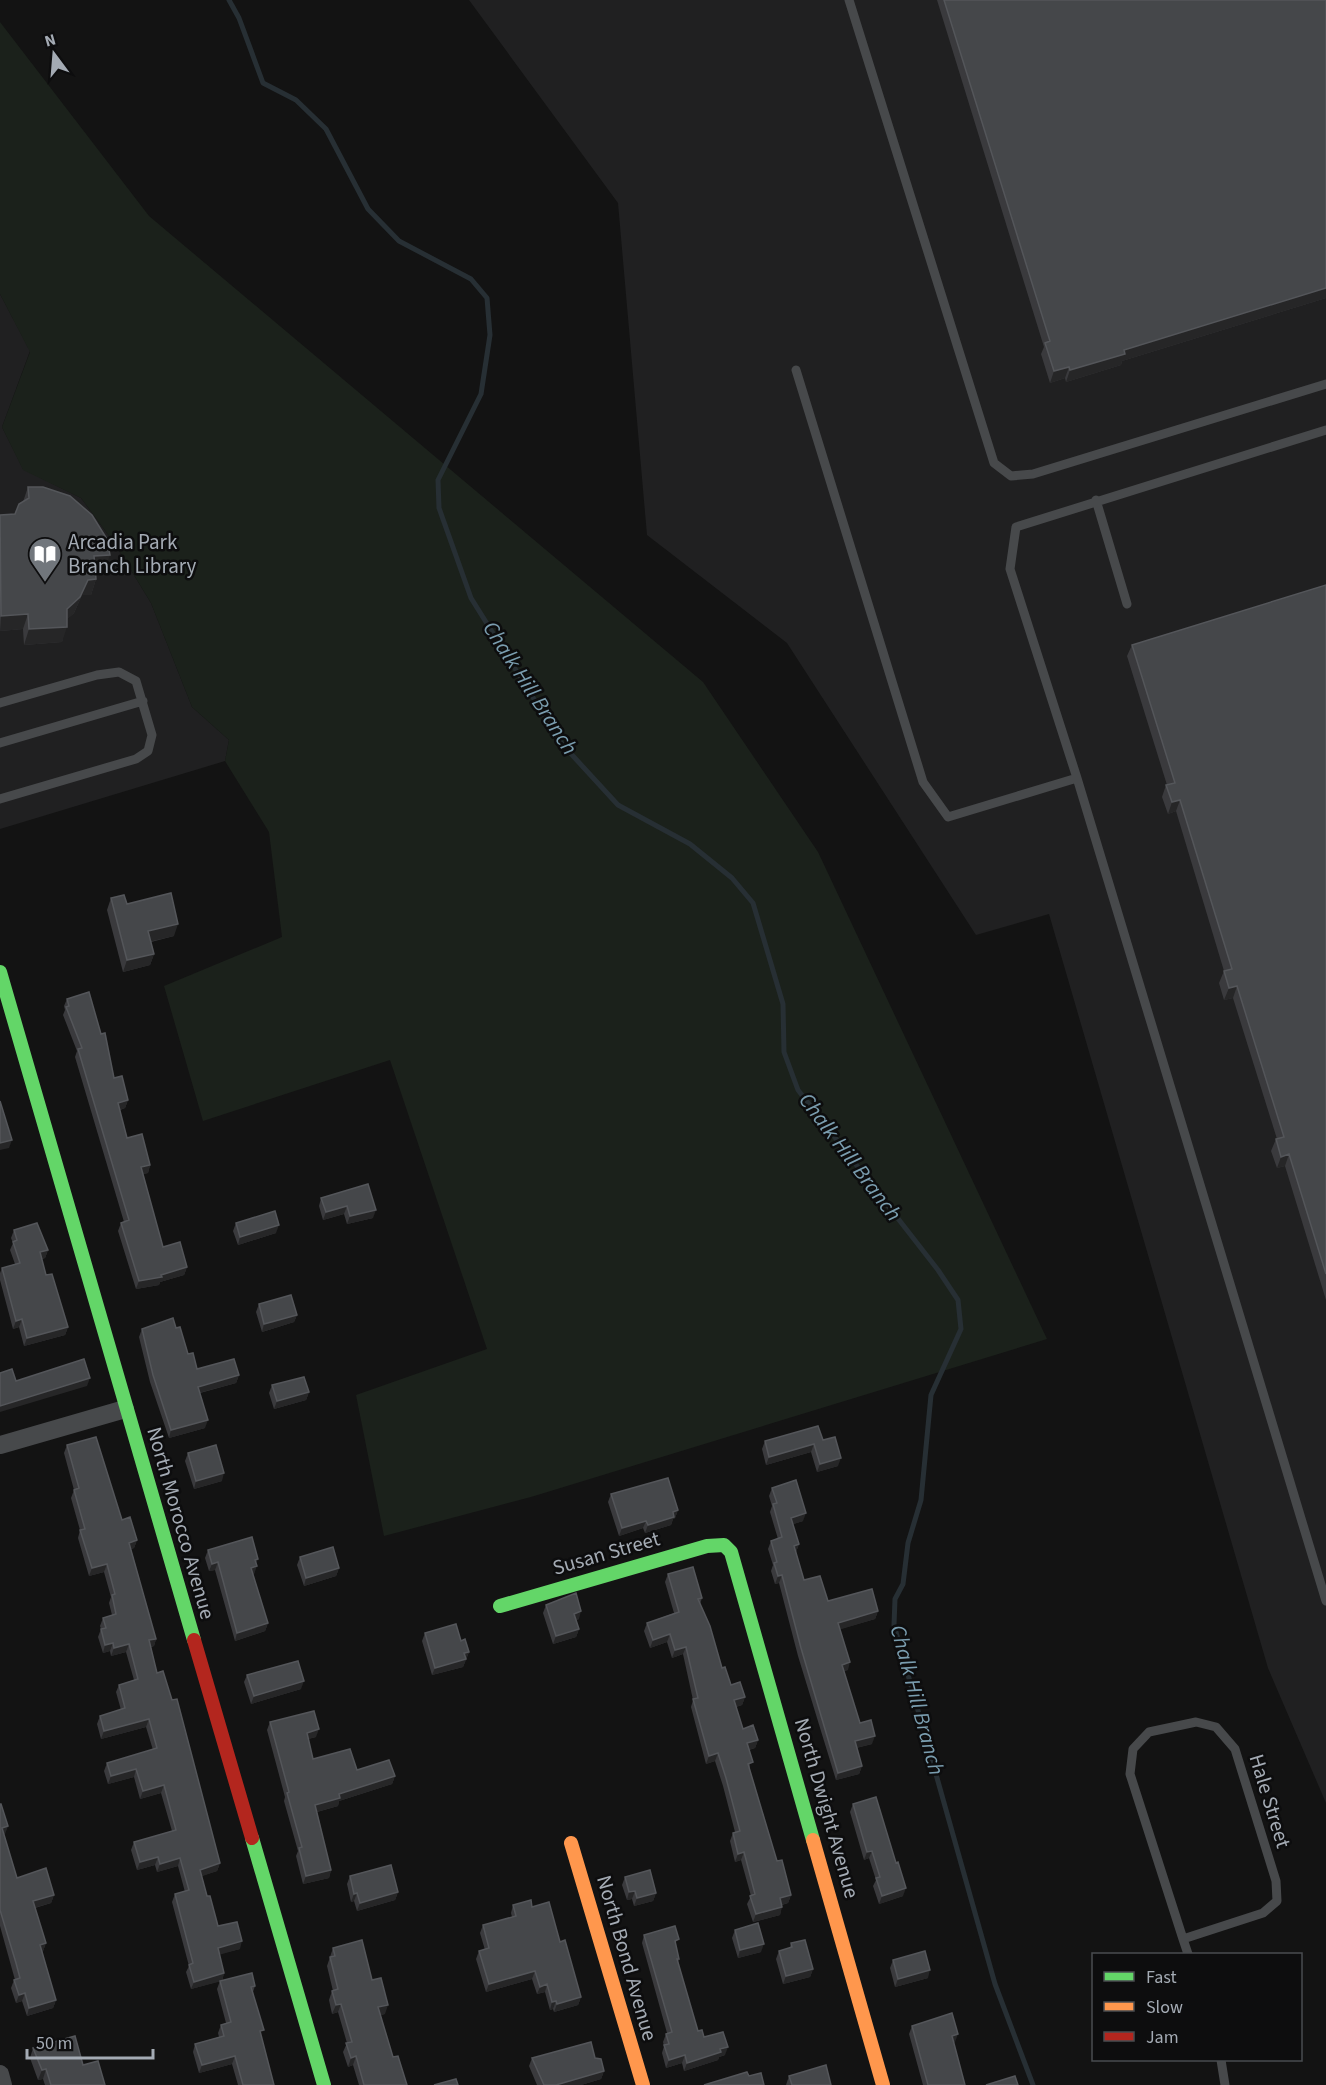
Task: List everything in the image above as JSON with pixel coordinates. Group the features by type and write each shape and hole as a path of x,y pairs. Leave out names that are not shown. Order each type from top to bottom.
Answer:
{"street":[{"name":"North Morocco Avenue","path":"0,972 324,2085"},
{"path":"0,1445 126,1409"},
{"name":"Susan Street","path":"500,1606 707,1546 724,1545"},
{"name":"North Dwight Avenue","path":"724,1545 734,1557 883,2085"},
{"name":"North Bond Avenue","path":"571,1844 642,2085"},
{"path":"0,2074 3,2085"}],"lane":[{"path":"849,0 994,463 1011,476 1033,474 1326,384"},
{"path":"796,370 923,782 948,817 1077,778"},
{"path":"1326,429 1016,527 1010,569 1077,778 1326,1601"},
{"path":"1096,500 1127,604"},
{"path":"0,703 97,675 119,672 136,681 152,735 148,751 136,759 0,799"},
{"path":"0,743 143,701"},
{"name":"Hale Street","path":"1184,1939 1263,1913 1277,1901 1276,1881 1235,1749 1216,1727 1196,1722 1149,1732 1133,1749 1130,1774 1188,1953"},
{"path":"1221,2061 1226,2085"}],"shaded area":[{"path":"469,0 1326,0 1326,1803 1268,1668 1049,914 976,935 787,643 647,535 618,203"},
{"path":"0,22 149,216 703,682 818,852 1047,1339 531,1497 384,1536 356,1395 487,1349 390,1060 203,1121 164,986 282,937 269,832 225,761 229,740 192,707 151,603 115,544 81,498 23,470 2,427 30,352 0,294"},
{"path":"0,294 30,351 2,427 23,469 81,498 115,544 151,603 192,707 229,740 225,761 0,829"}],"building":[{"path":"944,0 1326,0 1326,288 1124,350 1125,354 1070,370 1069,367 1054,371 1045,343 1050,341"},
{"name":"Arcadia Park Branch Library","path":"28,487 43,487 70,496 92,515 107,539 110,555 94,556 96,579 88,580 80,597 67,609 67,627 29,629 28,614 1,616 0,515 15,514 19,504 29,498"},
{"path":"1326,585 1326,1274 1289,1154 1281,1157 1276,1139 1284,1137 1237,986 1229,988 1224,971 1232,969 1180,800 1172,802 1166,785 1175,783 1132,645"},
{"path":"171,893 178,924 148,931 154,954 127,960 111,898 124,895 127,904"},
{"path":"89,992 101,1034 105,1033 114,1078 122,1076 128,1100 118,1103 127,1138 142,1134 150,1165 141,1167 163,1247 180,1242 187,1267 161,1275 162,1277 139,1281 121,1223 129,1220 78,1049 82,1048 66,1007 69,1006 67,999"},
{"path":"0,1101 12,1140 0,1143"},
{"path":"368,1184 376,1210 350,1216 347,1206 326,1212 321,1198"},
{"path":"275,1211 279,1225 240,1237 236,1223"},
{"path":"37,1223 48,1250 40,1252 46,1275 52,1274 68,1327 27,1338 22,1319 16,1321 2,1268 20,1263 13,1242 17,1240 14,1230"},
{"path":"291,1295 297,1315 264,1324 259,1304"},
{"path":"173,1318 176,1328 180,1327 188,1354 193,1353 197,1369 234,1359 239,1375 198,1387 208,1420 171,1430 153,1375 142,1329"},
{"path":"84,1359 90,1378 0,1406 0,1373 12,1369 16,1381"},
{"path":"304,1377 309,1392 277,1401 272,1385"},
{"path":"818,1426 823,1440 835,1437 841,1458 820,1464 814,1444 769,1457 765,1441"},
{"path":"96,1437 122,1520 130,1517 137,1540 129,1543 156,1639 149,1640 157,1673 163,1671 172,1700 177,1699 220,1863 200,1870 207,1896 210,1896 218,1926 237,1922 242,1941 218,1948 224,1973 194,1982 189,1965 193,1963 175,1894 189,1890 180,1858 160,1864 158,1857 140,1862 134,1842 176,1830 164,1785 143,1791 136,1769 111,1776 107,1763 157,1748 149,1719 104,1731 100,1716 125,1708 119,1685 138,1679 129,1644 114,1648 113,1643 105,1645 101,1629 106,1628 103,1618 116,1614 112,1595 115,1594 107,1564 92,1568 80,1530 85,1529 74,1490 79,1488 67,1445"},
{"path":"216,1445 224,1473 196,1481 188,1453"},
{"path":"668,1478 678,1510 673,1512 674,1517 648,1525 646,1521 622,1528 611,1494"},
{"path":"796,1480 806,1513 791,1518 799,1544 794,1546 804,1580 820,1576 828,1601 872,1589 878,1611 838,1623 850,1662 842,1665 860,1723 871,1720 875,1736 855,1741 862,1766 838,1773 782,1575 778,1576 774,1563 777,1562 771,1541 782,1537 773,1504 777,1503 772,1488"},
{"path":"252,1537 258,1559 255,1560 257,1566 251,1568 268,1623 237,1633 218,1562 212,1564 208,1550"},
{"path":"333,1547 339,1568 306,1578 300,1557"},
{"path":"693,1567 702,1598 698,1599 710,1626 722,1668 725,1667 731,1685 740,1682 745,1697 734,1700 743,1729 753,1725 758,1740 747,1743 753,1762 748,1764 777,1861 782,1860 791,1895 780,1898 782,1907 756,1914 750,1896 755,1894 744,1852 738,1854 733,1833 740,1831 726,1778 718,1753 709,1756 693,1699 698,1698 686,1647 675,1650 670,1634 653,1640 647,1623 679,1612 668,1574"},
{"path":"576,1593 581,1611 574,1614 579,1629 556,1636 546,1605"},
{"path":"456,1624 461,1641 465,1639 469,1652 464,1653 466,1659 435,1668 425,1633"},
{"path":"298,1661 304,1681 254,1696 247,1675"},
{"path":"314,1711 319,1729 307,1733 313,1759 350,1749 357,1770 389,1760 395,1776 339,1794 340,1798 315,1805 331,1870 306,1876 299,1848 302,1847 270,1722"},
{"path":"876,1797 906,1888 882,1896 876,1878 880,1877 872,1851 867,1852 853,1804"},
{"path":"0,1804 8,1826 2,1828 17,1878 46,1868 54,1895 33,1901 46,1943 40,1945 56,2000 29,2008 25,1993 19,1995 14,1980 20,1978 0,1910"},
{"path":"391,1865 398,1892 360,1903 357,1893 354,1894 350,1876"},
{"path":"650,1870 656,1893 637,1898 635,1891 629,1892 625,1877"},
{"path":"531,1900 532,1907 549,1902 560,1942 565,1940 581,1997 557,2004 556,2001 552,2002 547,1984 540,1987 535,1971 489,1984 479,1951 489,1948 483,1925 516,1916 513,1905"},
{"path":"758,1923 764,1944 740,1950 735,1930"},
{"path":"675,1926 679,1939 675,1941 679,1959 677,1959 698,2031 702,2030 704,2037 723,2032 728,2047 720,2049 721,2052 687,2063 685,2055 669,2060 664,2045 669,2044 666,2034 672,2032 644,1935"},
{"path":"362,1940 372,1980 381,1978 388,2005 378,2007 393,2057 398,2056 407,2085 364,2085 356,2056 351,2058 346,2043 352,2042 341,2004 336,2005 332,1991 338,1989 330,1957 335,1956 333,1948"},
{"path":"805,1940 813,1969 786,1976 779,1951 792,1947 791,1943"},
{"path":"925,1951 930,1970 898,1979 893,1960"},
{"path":"252,1973 255,1986 251,1987 264,2030 260,2031 274,2085 243,2085 235,2056 202,2065 195,2044 224,2036 221,2025 231,2022 220,1981"},
{"path":"952,2013 958,2034 952,2036 965,2085 928,2085 912,2026"},
{"path":"75,2036 83,2065 98,2061 105,2085 51,2085 46,2069 42,2070 33,2048"},
{"path":"591,2042 595,2058 601,2059 604,2071 556,2085 544,2085 532,2058"},
{"path":"826,2065 831,2085 792,2085 789,2076"},
{"path":"747,2072 749,2076 761,2073 764,2085 704,2085"},
{"path":"1015,2076 1018,2085 986,2085"},
{"path":"456,2079 458,2085 434,2085"}],"waterway":[{"name":"Chalk Hill Branch","path":"229,0 239,18 263,83 296,100 326,129 368,209 399,241 471,279 487,298 490,335 481,394 438,480 439,508 471,598 562,744 618,805 690,844 732,878 753,903 783,1004 784,1052 798,1090 938,1270 958,1300 961,1329 931,1395 921,1500 908,1543 903,1584 895,1599 894,1625 995,1984 1033,2085"}],"traffic: fast":[{"path":"0,972 194,1640"},
{"path":"500,1606 707,1546 724,1545 731,1552 813,1840"},
{"path":"252,1838 324,2085"}],"traffic: slow":[{"path":"813,1840 883,2085"},
{"path":"571,1843 643,2085"}],"traffic: jam":[{"path":"194,1640 252,1838"}],"place":[{"name":"Arcadia Park Branch Library","path":"45,583"}]}
